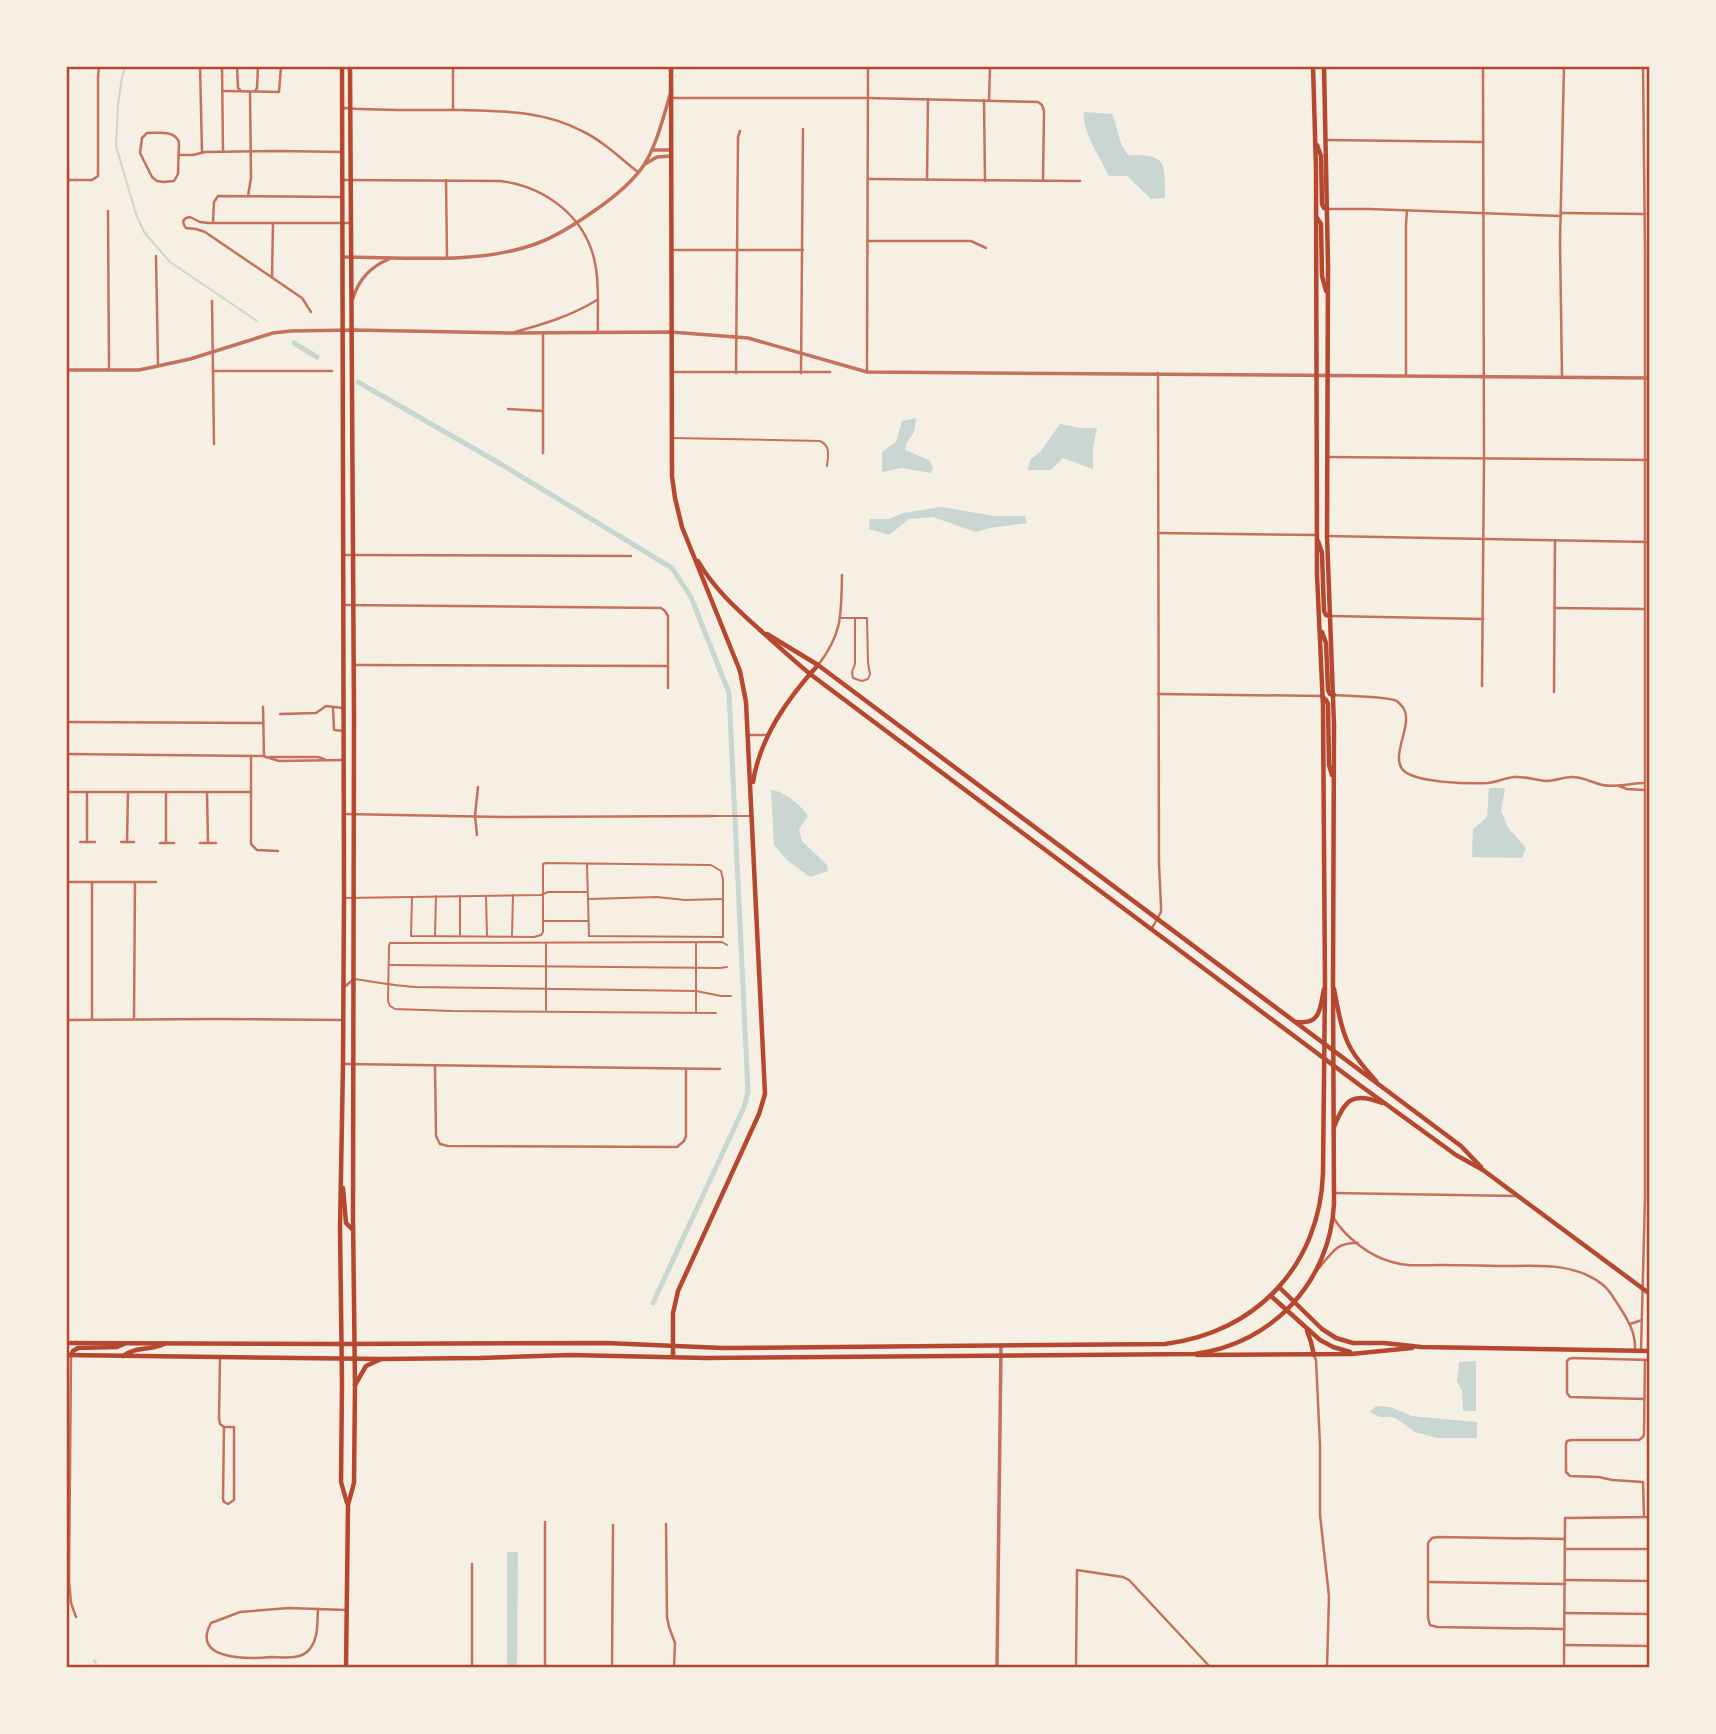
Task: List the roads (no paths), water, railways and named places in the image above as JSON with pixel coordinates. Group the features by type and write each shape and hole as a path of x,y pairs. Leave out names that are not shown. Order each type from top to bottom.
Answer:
{"main road":[{"path":"342,66 344,898 341,1482 348,1505"},
{"path":"346,1668 348,1505 354,1483 355,1385 350,66"},
{"path":"671,66 672,476 682,527 699,564 718,591 810,674 1390,1107 1456,1155 1483,1170 1650,1294"},
{"path":"66,1343 606,1343 673,1347 1156,1345 1185,1341 1230,1325 1271,1296 1294,1268 1308,1243 1322,1192 1325,985 1322,696 1317,536 1313,66"},
{"path":"1189,1354 1213,1351 1241,1342 1261,1331 1296,1302 1318,1269 1328,1244 1333,1217 1334,695 1327,536 1324,66"},
{"path":"1315,141 1321,156 1322,204 1327,209"},
{"path":"1316,218 1321,224 1322,276 1327,295"},
{"path":"1317,536 1322,553 1325,613 1330,616"},
{"path":"673,1357 673,1312 678,1291 759,1114 765,1094 746,702 740,671 691,548"},
{"path":"1319,624 1326,643 1328,690 1334,695"},
{"path":"759,629 818,665 1461,1146 1483,1170"},
{"path":"751,794 757,762 768,735 818,665"},
{"path":"1322,696 1328,705 1329,765 1334,782"},
{"path":"1333,982 1342,1026 1350,1047 1381,1087"},
{"path":"1294,1022 1307,1023 1317,1017 1325,985"},
{"path":"1334,1128 1343,1107 1354,1099 1370,1098 1390,1107"},
{"path":"341,1174 346,1223 353,1230"},
{"path":"1279,1287 1322,1329 1353,1343 1420,1347 1650,1351"},
{"path":"1271,1296 1328,1345 1362,1354"},
{"path":"1305,1327 1314,1354"},
{"path":"69,1355 78,1348 117,1347 128,1343"},
{"path":"123,1357 131,1350 151,1349 166,1343"},
{"path":"69,1355 342,1359 570,1355 1209,1356 1362,1354 1420,1347"},
{"path":"355,1385 366,1366 381,1359"}],"street":[{"path":"67,66 67,180 97,178 99,66"},
{"path":"200,66 202,153"},
{"path":"222,66 223,152"},
{"path":"237,66 237,88 241,91"},
{"path":"252,92 257,88 258,66"},
{"path":"223,91 279,92 281,66"},
{"path":"453,66 453,110"},
{"path":"867,372 868,66"},
{"path":"985,181 986,100 990,66"},
{"path":"1482,686 1483,66"},
{"path":"1562,376 1564,66"},
{"path":"1638,1351 1644,1289 1647,1028 1647,542 1644,460 1647,378 1643,66"},
{"path":"248,197 251,178 252,92"},
{"path":"342,257 485,256 540,242 578,222 615,197 638,172 651,151 671,95 1033,101 1040,103 1044,111 1043,181"},
{"path":"927,180 928,99"},
{"path":"341,108 523,113 564,123 596,138 638,172"},
{"path":"801,373 803,129"},
{"path":"736,373 740,131"},
{"path":"147,134 173,134 178,140 179,155 176,180 168,183 157,181 152,177 140,153 142,138 147,134"},
{"path":"1326,140 1483,142"},
{"path":"651,151 655,149 671,153"},
{"path":"179,155 223,152 342,152"},
{"path":"643,166 656,157 671,153"},
{"path":"868,179 1080,181"},
{"path":"342,180 500,181 525,186 549,197 578,222 592,250 597,270 598,333"},
{"path":"446,180 447,258"},
{"path":"213,223 216,197 342,197"},
{"path":"1327,209 1500,215 1646,216"},
{"path":"108,211 109,370"},
{"path":"1406,376 1407,211"},
{"path":"311,313 302,298 202,230 186,228 183,221 190,216 204,223 352,223"},
{"path":"202,230 204,223"},
{"path":"272,223 272,277"},
{"path":"868,241 971,242 986,248"},
{"path":"671,250 803,250"},
{"path":"156,256 158,366"},
{"path":"352,300 358,284 367,272 380,262 394,257"},
{"path":"512,333 579,311 597,299"},
{"path":"212,300 214,444"},
{"path":"66,370 139,370 190,359 273,334 352,330 671,332 736,336 867,372 1647,378"},
{"path":"543,333 543,453"},
{"path":"213,371 332,371"},
{"path":"672,372 830,372"},
{"path":"1152,929 1158,920 1161,906 1158,373"},
{"path":"508,409 543,411"},
{"path":"1328,457 1650,460"},
{"path":"1159,533 1317,536"},
{"path":"1327,536 1647,542"},
{"path":"1554,692 1555,540"},
{"path":"343,555 631,556"},
{"path":"818,665 833,642 841,618 842,575"},
{"path":"343,605 660,608 668,617 668,688"},
{"path":"1555,608 1645,609"},
{"path":"1330,616 1483,619"},
{"path":"354,665 668,666"},
{"path":"1158,694 1322,696"},
{"path":"1334,695 1386,698 1395,700 1402,706 1406,716 1399,755 1400,764 1409,774 1440,782 1488,783 1517,777 1548,781 1577,777 1602,785 1645,790"},
{"path":"280,714 316,713 326,706 343,708"},
{"path":"333,707 334,730 344,731"},
{"path":"263,708 263,756"},
{"path":"66,722 263,723"},
{"path":"748,735 768,735"},
{"path":"66,754 263,756 279,761 344,760"},
{"path":"251,756 252,847 257,850 278,851"},
{"path":"1619,786 1645,783"},
{"path":"477,835 475,817 478,787"},
{"path":"66,792 251,792"},
{"path":"87,792 87,842"},
{"path":"127,842 128,792"},
{"path":"166,792 166,843"},
{"path":"207,792 208,843"},
{"path":"344,814 475,817 714,816"},
{"path":"80,842 95,842"},
{"path":"121,842 134,842"},
{"path":"160,843 174,843"},
{"path":"200,843 216,843"},
{"path":"66,882 156,882"},
{"path":"92,882 92,1020"},
{"path":"134,1020 135,882"},
{"path":"343,988 354,979"},
{"path":"66,1020 343,1020"},
{"path":"343,1065 720,1069"},
{"path":"435,1066 435,1130 440,1144 448,1146 677,1147 684,1141 686,1130 686,1069"},
{"path":"1334,1193 1517,1196"},
{"path":"1333,1217 1338,1225 1376,1256 1399,1264 1545,1265 1588,1276 1609,1291 1630,1324 1638,1351"},
{"path":"1318,1269 1340,1245 1358,1243"},
{"path":"1630,1324 1643,1320"},
{"path":"919,1346 919,1356"},
{"path":"997,1668 1001,1346"},
{"path":"832,1347 832,1357"},
{"path":"1314,1354 1320,1515 1329,1588 1327,1668"},
{"path":"69,1355 69,1581 71,1603 76,1618"},
{"path":"219,1357 220,1424 234,1427 234,1500 228,1504 223,1499 224,1427"},
{"path":"1644,1399 1568,1396 1567,1362 1569,1359 1647,1360 1643,1437 1639,1440 1567,1441 1566,1472 1570,1476 1643,1482 1644,1517"},
{"path":"1564,1668 1565,1518 1650,1517"},
{"path":"545,1522 545,1668"},
{"path":"666,1524 667,1617 674,1643 674,1668"},
{"path":"612,1668 613,1525"},
{"path":"1564,1539 1434,1537 1428,1544 1428,1622 1433,1627 1564,1629"},
{"path":"1564,1549 1650,1549"},
{"path":"472,1564 472,1668"},
{"path":"1076,1668 1077,1570 1129,1580 1211,1668"},
{"path":"1428,1582 1650,1581"},
{"path":"317,1609 317,1631 312,1646 302,1656 262,1658 220,1654 212,1648 206,1636 211,1623 240,1612 289,1608 346,1610"},
{"path":"1564,1613 1650,1614"},
{"path":"1564,1645 1650,1646"}],"lane":[{"path":"672,438 820,441 828,448 827,466"},
{"path":"841,618 855,618 867,618 870,674 868,679 862,681 853,678 852,672 855,664 855,618"},
{"path":"714,816 752,816"},
{"path":"411,897 411,936 534,937 543,932 542,864 587,864 711,865 720,870 723,879 723,937 589,936 587,864"},
{"path":"344,898 588,892"},
{"path":"512,936 513,895"},
{"path":"435,936 436,896"},
{"path":"460,896 460,936"},
{"path":"485,896 487,936"},
{"path":"588,899 723,899"},
{"path":"543,921 588,921"},
{"path":"546,942 546,1012"},
{"path":"696,942 696,1012"},
{"path":"716,1013 397,1009 388,1003 390,943 722,942 727,945"},
{"path":"388,965 727,967"},
{"path":"354,979 392,986 696,991 731,996"}],"waterway":[{"path":"126,66 118,105 116,146 144,232 170,262 257,321"},
{"path":"294,343 317,357"},
{"path":"358,382 499,463 672,568 691,597 729,693 748,1092 744,1107 653,1303"},
{"path":"94,1660 98,1668"}]}
